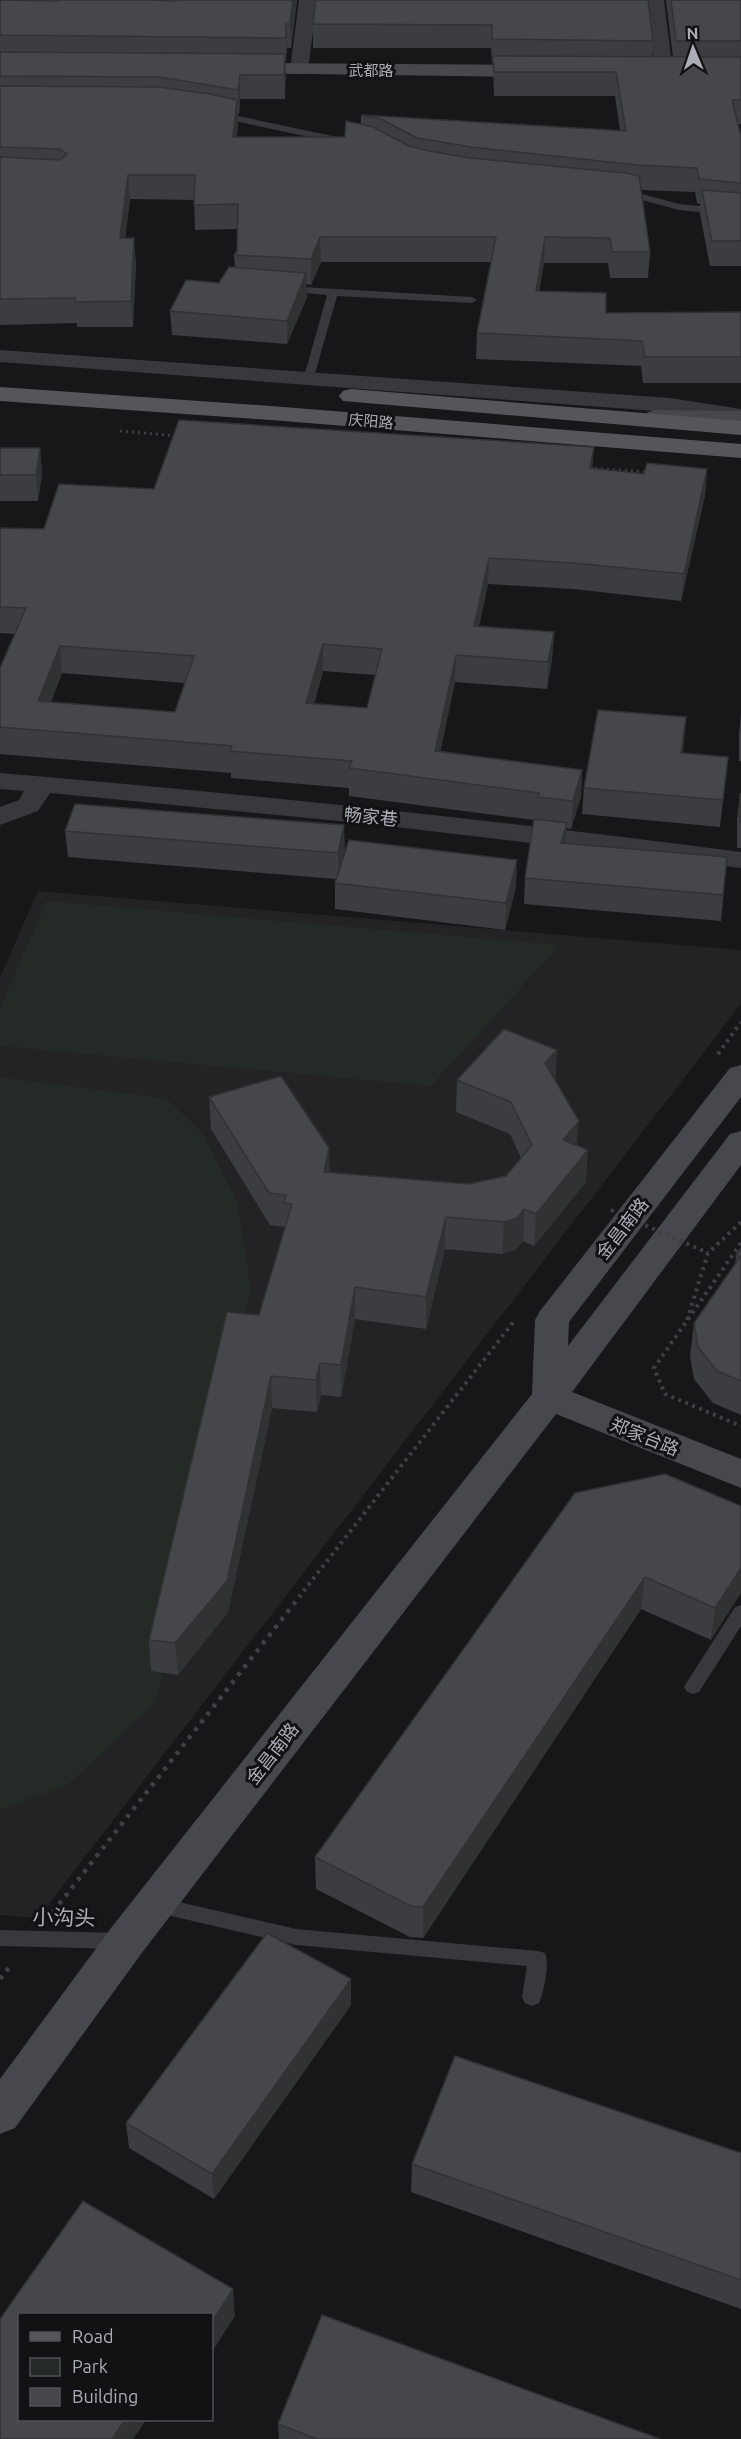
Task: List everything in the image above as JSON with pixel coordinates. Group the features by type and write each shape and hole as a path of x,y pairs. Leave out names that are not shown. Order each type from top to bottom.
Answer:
{"main road":[{"name":"庆阳路","path":"0,373 622,417 741,428"},
{"name":"庆阳路","path":"0,394 741,451"}],"street":[{"path":"299,66 308,0"},
{"path":"640,69 674,68 655,0"},
{"name":"武都路","path":"228,66 558,68"},
{"path":"0,356 670,405 741,417"},
{"path":"622,417 741,417"},
{"name":"畅家巷","path":"0,781 219,799 616,843 741,860"},
{"path":"0,816 19,811 34,802 40,784"},
{"name":"金昌南路","path":"549,1397 552,1320 728,1066"},
{"name":"金昌南路","path":"0,2114 154,1904 549,1397 741,1142"},
{"name":"郑家台路","path":"549,1397 741,1474"}],"lane":[{"path":"211,113 356,143"},
{"path":"615,191 679,207 741,213"},
{"path":"275,289 472,300"},
{"path":"309,377 333,293"},
{"path":"693,1687 741,1612"},
{"path":"154,1904 296,1937 538,1959 531,1997"},
{"name":"小沟头","path":"0,1938 126,1941"}],"path":[{"path":"120,431 179,436"},
{"path":"586,467 657,473"},
{"path":"728,1066 741,1022"},
{"path":"611,1210 708,1253"},
{"path":"686,1326 708,1253 741,1222"},
{"path":"741,1243 686,1326 672,1340 654,1368 665,1394 741,1426"},
{"path":"0,1978 521,1313"}],"shaded area":[{"path":"38,891 741,950 741,1004 38,1918 0,1915 0,977"}],"green space":[{"path":"46,901 560,945 431,1086 0,1046 0,1008"},
{"path":"0,1077 167,1099 202,1133 237,1202 251,1290 156,1702 66,1786 0,1809"}],"building":[{"path":"0,0 293,0 290,24 286,24 286,38 0,35"},
{"path":"316,0 648,0 653,41 492,39 492,25 313,24"},
{"path":"671,0 741,0 741,41 676,41"},
{"path":"0,52 285,54 284,75 240,75 238,90 159,77 0,76"},
{"path":"493,56 741,57 741,100 732,100 741,136 741,183 699,179 697,168 637,165 471,147 417,138 381,119 361,115 626,131 616,72 494,72"},
{"path":"0,86 159,87 210,94 237,100 233,137 345,137 346,121 373,127 409,146 429,151 470,158 639,176 650,252 612,252 610,238 545,237 536,291 606,293 606,313 741,312 741,357 645,357 642,341 477,333 496,237 320,237 311,259 234,255 237,251 238,204 194,205 195,175 128,175 120,238 134,238 131,301 75,302 75,298 0,299 0,157 60,160 67,154 60,149 0,147"},
{"path":"702,190 741,193 741,241 712,241"},
{"path":"229,267 306,273 287,321 170,311 186,280 219,283"},
{"path":"179,420 594,447 590,468 644,474 647,463 707,469 684,574 574,563 489,558 474,626 554,632 548,662 456,655 435,751 582,770 573,801 538,797 539,793 349,768 352,761 230,751 232,746 0,727 0,668 26,608 0,607 0,528 44,529 59,484 154,489","holes":["323,644 382,649 367,708 306,703","60,646 194,656 175,712 38,701"]},
{"path":"0,448 40,448 36,475 0,475"},
{"path":"598,710 686,717 681,753 728,757 723,800 584,788"},
{"path":"741,794 741,822 740,822"},
{"path":"75,804 344,825 338,853 65,831"},
{"path":"534,819 567,823 561,843 727,857 723,895 525,878"},
{"path":"349,840 517,860 506,903 335,883"},
{"path":"504,1029 557,1050 545,1063 579,1121 563,1140 588,1150 536,1214 524,1209 517,1218 504,1222 446,1217 426,1297 355,1287 341,1365 320,1363 316,1380 271,1376 227,1581 175,1643 149,1640 227,1312 259,1315 292,1204 284,1203 286,1195 269,1193 209,1097 281,1076 329,1148 324,1172 468,1184 506,1176 532,1145 511,1102 457,1080"},
{"path":"741,1248 741,1381 717,1371 698,1347 694,1323 740,1257 736,1255"},
{"path":"665,1474 741,1506 741,1568 715,1608 645,1577 423,1907 411,1906 315,1857 575,1493"},
{"path":"267,1933 351,1979 212,2174 126,2123"},
{"path":"455,2056 741,2153 741,2280 412,2164"},
{"path":"83,2201 233,2289 213,2320 213,2313 18,2313 18,2421 124,2421 112,2439 0,2439 0,2319"},
{"path":"322,2315 660,2439 317,2439 278,2424"}]}
